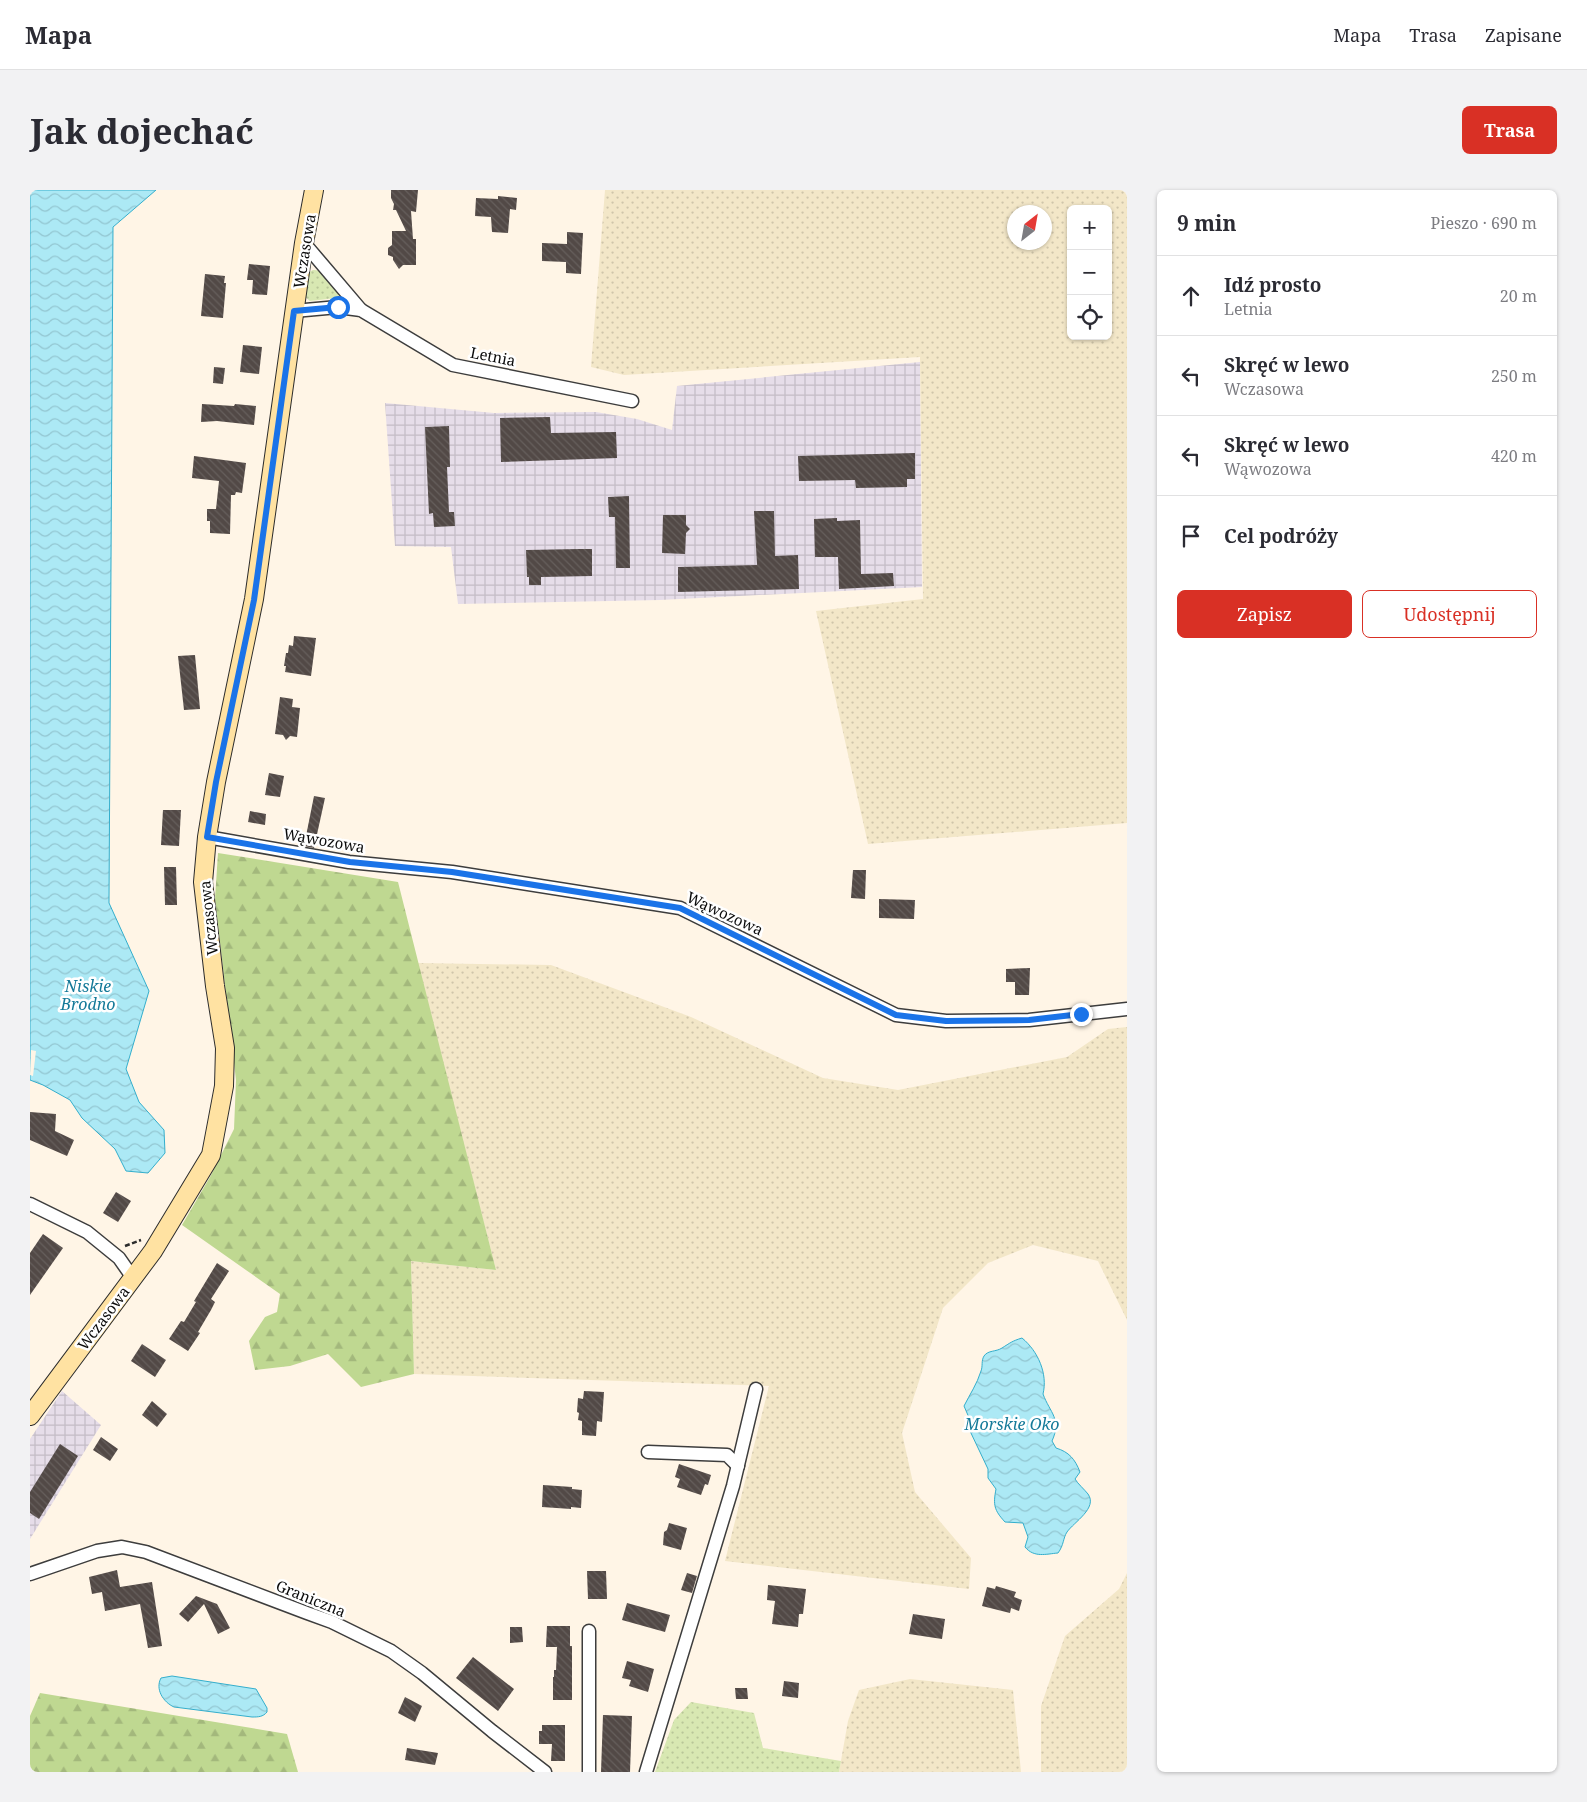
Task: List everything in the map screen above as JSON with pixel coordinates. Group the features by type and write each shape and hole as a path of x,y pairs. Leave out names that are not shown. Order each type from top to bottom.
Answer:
{"street":[{"name":"Wczasowa","path":"30,1416 153,1251 211,1155 224,1086 225,1048 215,986 203,882 207,837 216,782 254,600 294,311 314,190"},
{"name":"Letnia","path":"304,243 360,310 453,365 632,400"},
{"name":"Letnia","path":"294,311 338,307 360,310"},
{"name":"Wąwozowa","path":"207,837 350,862 452,872 680,908 896,1015 946,1021 1029,1020 1127,1009"},
{"path":"30,1204 87,1232 118,1258 133,1278"},
{"path":"646,1772 733,1486 756,1389"},
{"path":"648,1452 727,1455 738,1466"},
{"name":"Graniczna","path":"30,1574 88,1554 122,1546 146,1552 332,1622 391,1652 422,1673 545,1772"},
{"path":"589,1631 589,1772"}],"shaded area":[{"path":"605,190 1127,190 1127,823 868,844 816,611 923,599 920,357 624,375 591,367"},
{"path":"920,362 922,587 660,600 458,604 451,547 395,546 385,403 494,413 596,412 637,419 672,430 677,386"},
{"path":"417,963 551,965 691,1017 823,1078 898,1090 1067,1057 1108,1029 1127,1027 1127,1320 1098,1261 1033,1245 988,1263 943,1308 902,1433 915,1492 971,1558 969,1589 725,1561 769,1386 414,1374 411,1261 496,1270"},
{"path":"62,1391 101,1425 30,1539 30,1439"},
{"path":"1127,1573 1127,1772 1041,1772 1041,1706 1065,1636 1119,1589"},
{"path":"910,1679 1013,1690 1021,1772 839,1772 848,1721 859,1690"}],"green space":[{"path":"313,270 325,274 340,291 336,298 310,301 304,296 307,273"},
{"path":"218,853 398,882 496,1270 411,1261 414,1374 361,1387 328,1354 290,1366 255,1370 249,1341 265,1317 277,1312 280,1294 182,1225 210,1177 234,1129 236,1080 215,899"},
{"path":"40,1693 287,1734 298,1772 30,1772 30,1716"},
{"path":"691,1702 754,1713 763,1748 841,1761 839,1772 655,1772 674,1720"}],"water":[{"name":"Niskie Brodno","path":"30,190 156,190 113,227 109,903 149,991 126,1069 139,1102 164,1130 165,1153 148,1173 126,1171 115,1149 82,1118 70,1100 30,1080"},
{"name":"Morskie Oko","path":"1022,1338 1033,1349 1043,1371 1043,1394 1054,1416 1056,1427 1052,1441 1056,1448 1068,1454 1076,1463 1080,1472 1075,1479 1090,1499 1088,1510 1067,1532 1058,1553 1040,1555 1032,1553 1025,1547 1028,1537 1023,1523 1005,1522 999,1514 995,1507 996,1489 988,1478 988,1469 970,1431 970,1420 964,1406 982,1369 984,1356"},
{"path":"172,1676 256,1689 267,1708 267,1712 262,1716 252,1717 174,1707 163,1699 159,1686 161,1678"}],"pier":[{"path":"31,1050 36,1051 33,1076 30,1075"}],"building":[{"path":"391,190 418,190 416,212 411,211 413,239 416,239 416,265 403,265 399,269 393,257 388,255 388,248 392,245 392,231 406,231 396,210 393,210 394,204 391,198"},
{"path":"498,196 517,198 516,210 510,209 508,233 492,232 491,217 475,216 476,198 498,199"},
{"path":"567,232 583,233 581,274 566,273 566,262 542,261 542,243 567,244"},
{"path":"249,264 270,266 267,295 252,294 253,280 247,280"},
{"path":"205,274 225,276 223,318 201,316"},
{"path":"243,345 262,347 259,374 240,372"},
{"path":"214,367 225,368 223,384 213,383"},
{"path":"202,404 256,406 254,425 217,421 201,422"},
{"path":"550,417 551,433 616,432 617,458 501,462 500,418"},
{"path":"449,426 450,467 447,467 449,512 454,512 455,526 434,527 433,513 429,514 425,427"},
{"path":"915,453 915,479 907,479 907,487 856,488 855,480 799,481 798,456"},
{"path":"194,456 246,463 242,493 236,492 235,495 231,495 230,534 210,533 207,509 216,509 219,481 192,478"},
{"path":"629,496 630,568 616,568 615,517 609,517 608,497"},
{"path":"754,511 774,511 775,556 798,555 799,589 678,592 678,567 757,565"},
{"path":"663,515 686,515 686,525 690,529 686,533 685,554 662,553"},
{"path":"837,518 837,521 860,520 861,574 893,573 894,586 839,589 838,557 815,557 814,519"},
{"path":"592,549 592,576 541,577 541,585 529,585 526,550"},
{"path":"294,636 316,638 311,676 285,672 286,653 288,653 289,645 293,646"},
{"path":"195,655 200,709 184,710 178,656"},
{"path":"280,697 293,699 292,707 300,708 297,737 290,736 286,740 283,735 275,734"},
{"path":"269,773 284,776 280,797 265,795"},
{"path":"314,796 325,798 314,848 304,846"},
{"path":"163,810 181,810 179,846 161,845"},
{"path":"250,811 266,814 265,825 248,822"},
{"path":"164,867 176,867 177,905 165,905"},
{"path":"853,870 866,870 865,899 851,898"},
{"path":"879,899 915,900 914,919 879,918"},
{"path":"1030,968 1029,995 1015,995 1015,982 1006,982 1006,969"},
{"path":"30,1112 56,1114 55,1131 74,1140 67,1156 30,1140"},
{"path":"116,1192 131,1201 118,1222 103,1213"},
{"path":"43,1234 63,1248 30,1295 30,1253"},
{"path":"217,1263 229,1271 211,1299 215,1302 198,1332 200,1333 188,1351 169,1339 181,1321 184,1322 196,1302 194,1301"},
{"path":"142,1344 166,1360 155,1377 131,1361"},
{"path":"584,1391 604,1392 602,1422 597,1421 596,1436 582,1435 582,1421 578,1420 578,1398 583,1399"},
{"path":"152,1401 167,1414 157,1427 142,1415"},
{"path":"101,1437 118,1449 110,1461 93,1450"},
{"path":"60,1444 78,1456 39,1519 30,1513 30,1492"},
{"path":"679,1464 711,1475 708,1485 705,1484 701,1495 677,1487 680,1479 675,1477"},
{"path":"543,1485 572,1487 572,1489 582,1490 581,1508 542,1507"},
{"path":"669,1523 687,1528 681,1550 663,1545 664,1532 667,1530"},
{"path":"117,1570 120,1587 152,1582 162,1646 148,1648 140,1604 105,1611 102,1592 92,1594 89,1577"},
{"path":"587,1571 606,1571 607,1599 588,1599"},
{"path":"687,1573 697,1576 692,1593 681,1590"},
{"path":"768,1585 806,1589 803,1614 799,1614 798,1627 772,1624 775,1601 767,1600"},
{"path":"996,1586 1016,1592 1014,1597 1022,1600 1019,1611 1011,1608 1010,1613 982,1606 987,1587 995,1589"},
{"path":"196,1596 217,1604 230,1628 218,1634 204,1604 188,1622 179,1614"},
{"path":"627,1603 670,1615 665,1632 622,1620"},
{"path":"913,1614 945,1619 942,1639 909,1634"},
{"path":"547,1626 570,1626 572,1700 553,1700 553,1677 554,1670 556,1670 557,1647 546,1647"},
{"path":"510,1627 522,1627 523,1642 510,1643"},
{"path":"473,1657 514,1689 498,1711 456,1678"},
{"path":"627,1661 654,1669 648,1692 629,1686 631,1680 622,1678"},
{"path":"784,1681 799,1683 798,1698 782,1696"},
{"path":"735,1688 747,1688 748,1699 736,1699"},
{"path":"405,1697 422,1706 415,1722 398,1713"},
{"path":"603,1715 632,1716 630,1772 601,1772"},
{"path":"542,1725 565,1725 565,1761 551,1761 552,1744 539,1744 539,1731 542,1731"},
{"path":"407,1748 438,1753 435,1765 405,1760"}],"route":[{"path":"338,307 294,311 254,600 216,782 207,837 233,840 350,862 452,872 680,908 896,1015 946,1021 1029,1020 1081,1014"}]}
